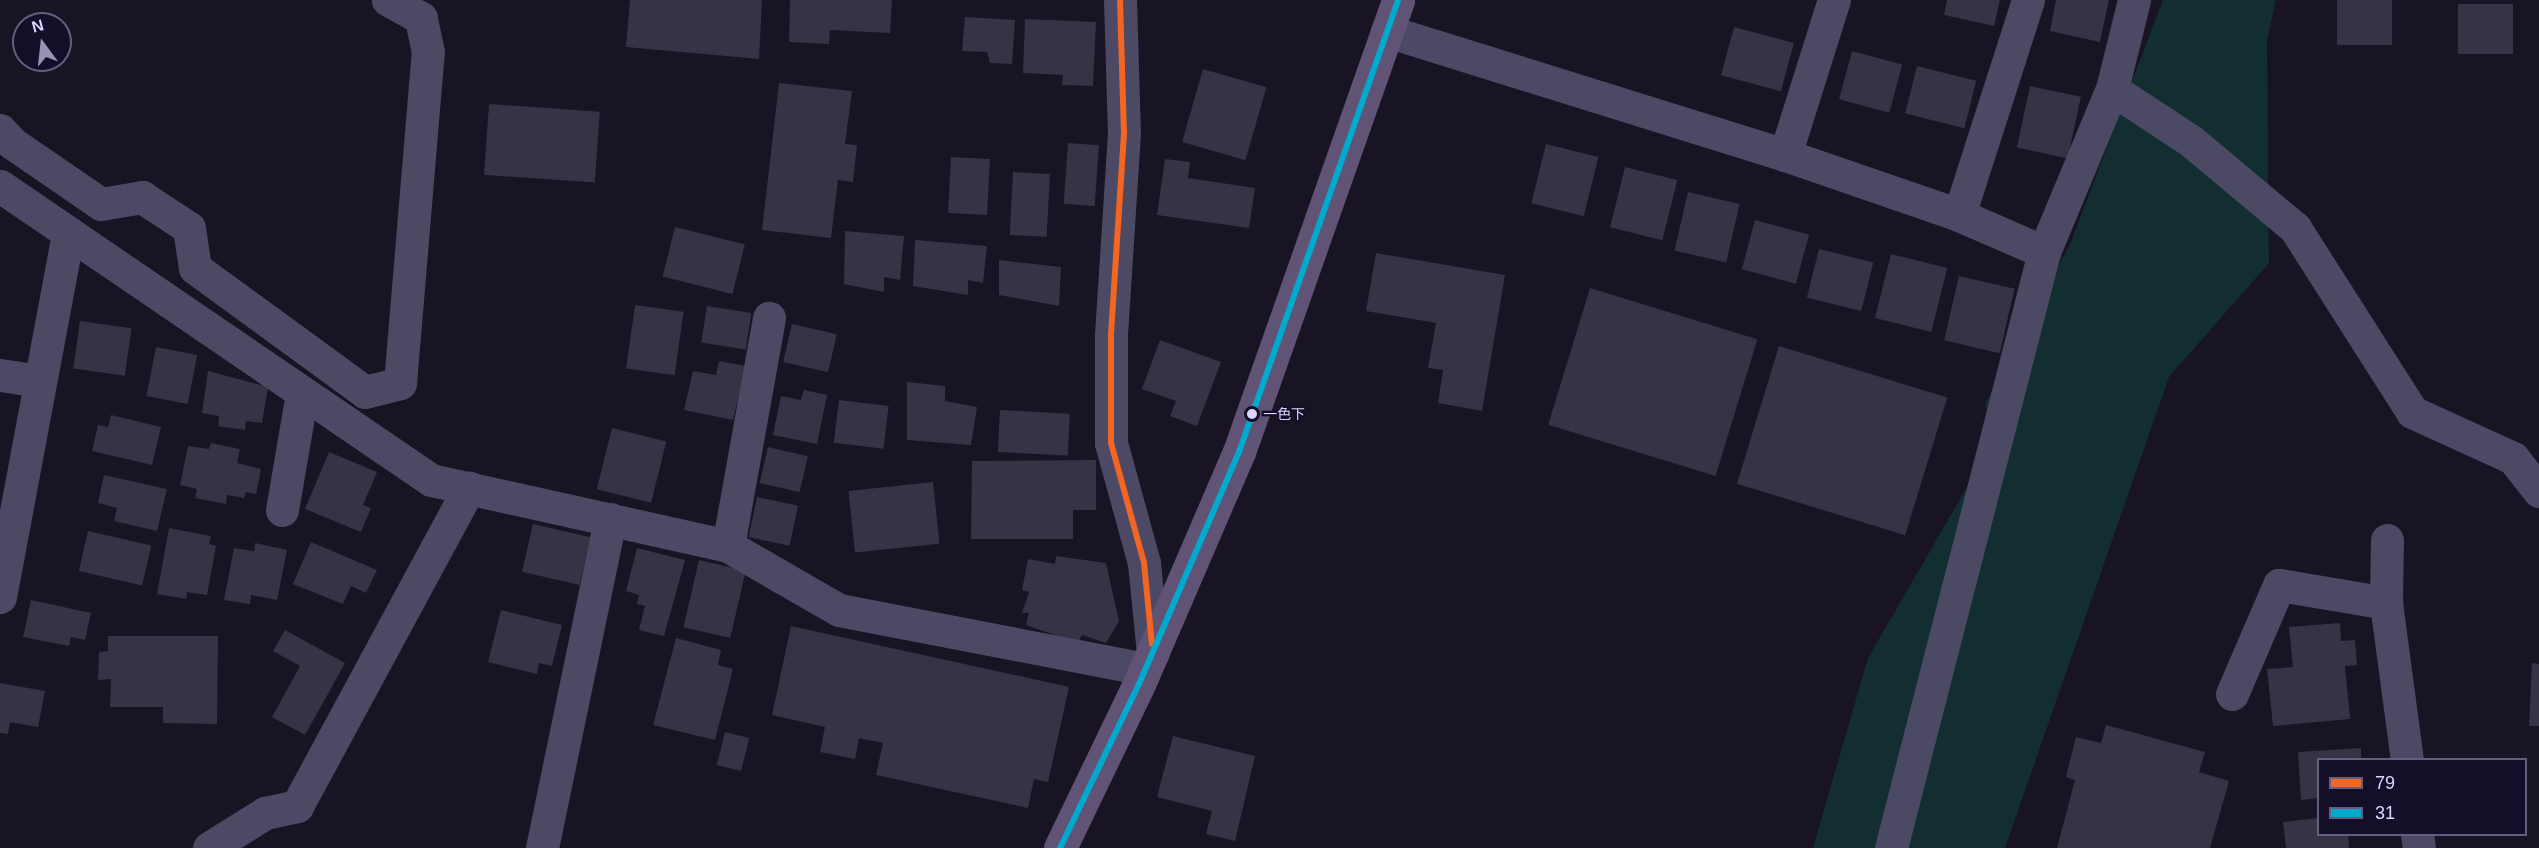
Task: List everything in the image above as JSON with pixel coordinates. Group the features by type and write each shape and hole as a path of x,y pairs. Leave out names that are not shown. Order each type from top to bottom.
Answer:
{"main road":[{"path":"1060,848 1149,661 1239,452 1398,0"}],"street":[{"path":"0,130 101,204 142,197 189,228 195,268 365,392 400,383 428,52 421,18 388,0"},
{"path":"0,186 431,480 729,546 838,610 1149,661 1144,563 1112,443 1111,336 1124,133 1120,0"},
{"path":"1785,155 1834,0"},
{"path":"1959,215 2028,0"},
{"path":"1891,848 2044,252 2112,89 2134,0"},
{"path":"1387,31 1785,155 1959,215 2044,252"},
{"path":"2112,89 2191,141 2295,228 2412,412 2513,458 2539,491"},
{"path":"0,597 68,232"},
{"path":"729,546 769,318"},
{"path":"0,375 40,381"},
{"path":"282,510 303,393"},
{"path":"209,848 266,813 297,806 469,488"},
{"path":"542,848 610,519"},
{"path":"2387,540 2386,603 2407,758"},
{"path":"2232,694 2279,585 2386,603"}],"green space":[{"path":"2163,0 2276,0 2267,40 2269,263 2169,377 2005,848 1813,848 1868,658 1996,437 1985,404 2071,242"}],"building":[{"path":"630,0 762,0 759,59 626,47"},
{"path":"790,0 892,0 890,33 830,30 829,44 789,42"},
{"path":"1947,0 2000,0 1994,26 1944,15"},
{"path":"2056,0 2109,0 2100,42 2050,31"},
{"path":"2337,0 2392,0 2392,45 2337,45"},
{"path":"2458,4 2513,4 2513,54 2458,54"},
{"path":"965,17 1015,20 1012,64 990,63 987,52 962,51"},
{"path":"1025,19 1096,22 1093,86 1062,85 1063,75 1023,73"},
{"path":"1734,27 1794,43 1781,91 1721,75"},
{"path":"1852,51 1902,64 1889,113 1839,99"},
{"path":"1917,66 1976,81 1964,128 1905,114"},
{"path":"1203,69 1266,87 1245,160 1182,142"},
{"path":"779,83 852,91 845,144 857,145 853,182 838,180 831,238 762,230"},
{"path":"2030,86 2081,97 2068,158 2017,148"},
{"path":"489,104 600,112 595,183 484,175"},
{"path":"1068,143 1099,145 1095,206 1064,204"},
{"path":"1546,144 1598,157 1584,216 1531,203"},
{"path":"951,157 990,159 987,215 948,213"},
{"path":"1165,159 1190,162 1188,178 1255,188 1249,228 1157,215"},
{"path":"1625,167 1677,180 1662,240 1610,227"},
{"path":"1013,172 1050,174 1047,237 1010,235"},
{"path":"1688,192 1740,204 1726,262 1675,250"},
{"path":"1755,220 1809,234 1796,284 1742,269"},
{"path":"675,227 745,244 733,294 663,276"},
{"path":"845,231 904,236 900,280 884,277 884,292 844,284"},
{"path":"915,240 987,246 983,283 968,280 968,295 913,286"},
{"path":"1819,249 1873,263 1861,311 1807,298"},
{"path":"1376,253 1505,275 1482,411 1438,403 1443,370 1428,368 1436,323 1366,311"},
{"path":"1891,254 1947,268 1931,332 1875,318"},
{"path":"999,260 1061,267 1059,306 999,295"},
{"path":"1959,276 2015,289 2000,353 1944,340"},
{"path":"1590,288 1757,339 1716,476 1548,425"},
{"path":"635,305 684,312 675,375 626,368"},
{"path":"707,306 751,313 746,350 701,343"},
{"path":"80,321 131,328 125,376 73,369"},
{"path":"792,324 837,334 828,372 783,362"},
{"path":"1160,340 1221,362 1197,426 1170,416 1176,401 1142,389"},
{"path":"1779,346 1947,397 1905,535 1737,484"},
{"path":"156,347 197,355 188,404 146,396"},
{"path":"719,361 746,366 733,420 684,410 693,371 716,375"},
{"path":"208,371 268,387 262,423 246,421 245,430 218,426 219,416 202,413"},
{"path":"907,382 945,386 945,401 977,407 971,445 907,440"},
{"path":"804,390 827,395 817,444 773,435 781,396 801,400"},
{"path":"839,400 889,406 883,449 834,443"},
{"path":"1000,410 1070,414 1068,456 998,452"},
{"path":"111,415 161,427 152,465 92,451 98,425 108,427"},
{"path":"612,428 666,442 651,503 597,489"},
{"path":"211,443 240,449 237,463 261,469 256,494 246,492 244,498 227,495 226,504 195,498 197,489 180,485 188,446 209,449"},
{"path":"768,447 808,456 800,492 760,483"},
{"path":"329,452 377,472 363,505 371,508 361,532 305,509"},
{"path":"1096,460 1096,510 1073,510 1073,539 971,539 972,461"},
{"path":"104,475 167,489 157,531 114,521 117,508 98,503"},
{"path":"933,482 939,544 855,553 848,491"},
{"path":"757,497 798,506 790,546 748,537"},
{"path":"533,524 590,537 579,585 522,572"},
{"path":"169,528 211,536 209,544 216,546 207,595 187,592 186,599 157,594"},
{"path":"88,531 151,546 142,586 79,571"},
{"path":"311,542 377,570 366,593 351,586 343,604 293,584"},
{"path":"255,543 287,550 277,600 251,595 250,604 224,600 234,548 254,551"},
{"path":"637,548 685,560 664,636 639,630 645,606 637,604 639,595 626,591"},
{"path":"1056,556 1106,563 1119,621 1106,643 1082,635 1078,643 1026,625 1029,613 1022,613 1029,592 1022,590 1028,559 1055,564"},
{"path":"699,560 746,571 730,638 683,627"},
{"path":"31,600 91,613 85,640 71,637 69,646 23,637"},
{"path":"501,610 562,625 552,666 539,663 537,674 488,662"},
{"path":"2340,623 2341,641 2355,640 2357,665 2345,666 2350,719 2273,726 2267,669 2293,667 2289,627"},
{"path":"791,626 1069,687 1048,782 1034,779 1028,808 876,775 883,743 859,738 855,759 820,752 825,727 772,715"},
{"path":"285,630 345,663 305,735 272,717 300,666 273,651"},
{"path":"108,636 218,636 217,724 163,723 163,707 110,707 111,679 98,680 99,652 108,651"},
{"path":"676,638 721,650 718,665 733,669 715,740 653,725"},
{"path":"2532,663 2539,664 2539,726 2529,726"},
{"path":"0,683 45,691 38,727 10,722 8,734 0,733"},
{"path":"2106,725 2205,752 2199,772 2229,781 2210,848 2057,848 2075,780 2066,777 2076,737 2101,743"},
{"path":"725,732 749,738 741,771 717,765"},
{"path":"1173,736 1255,756 1235,841 1206,834 1212,811 1157,797"},
{"path":"2361,748 2361,758 2317,758 2317,798 2301,800 2298,752"},
{"path":"2317,818 2317,836 2348,836 2349,848 2286,848 2283,822"}],"transit line":[{"name":"79","path":"1120,0 1124,133 1111,336 1111,443 1144,563 1152,644"},
{"name":"31","path":"1060,848 1139,684 1239,452 1398,0"}],"place":[{"name":"一色下","path":"1252,414"}]}
